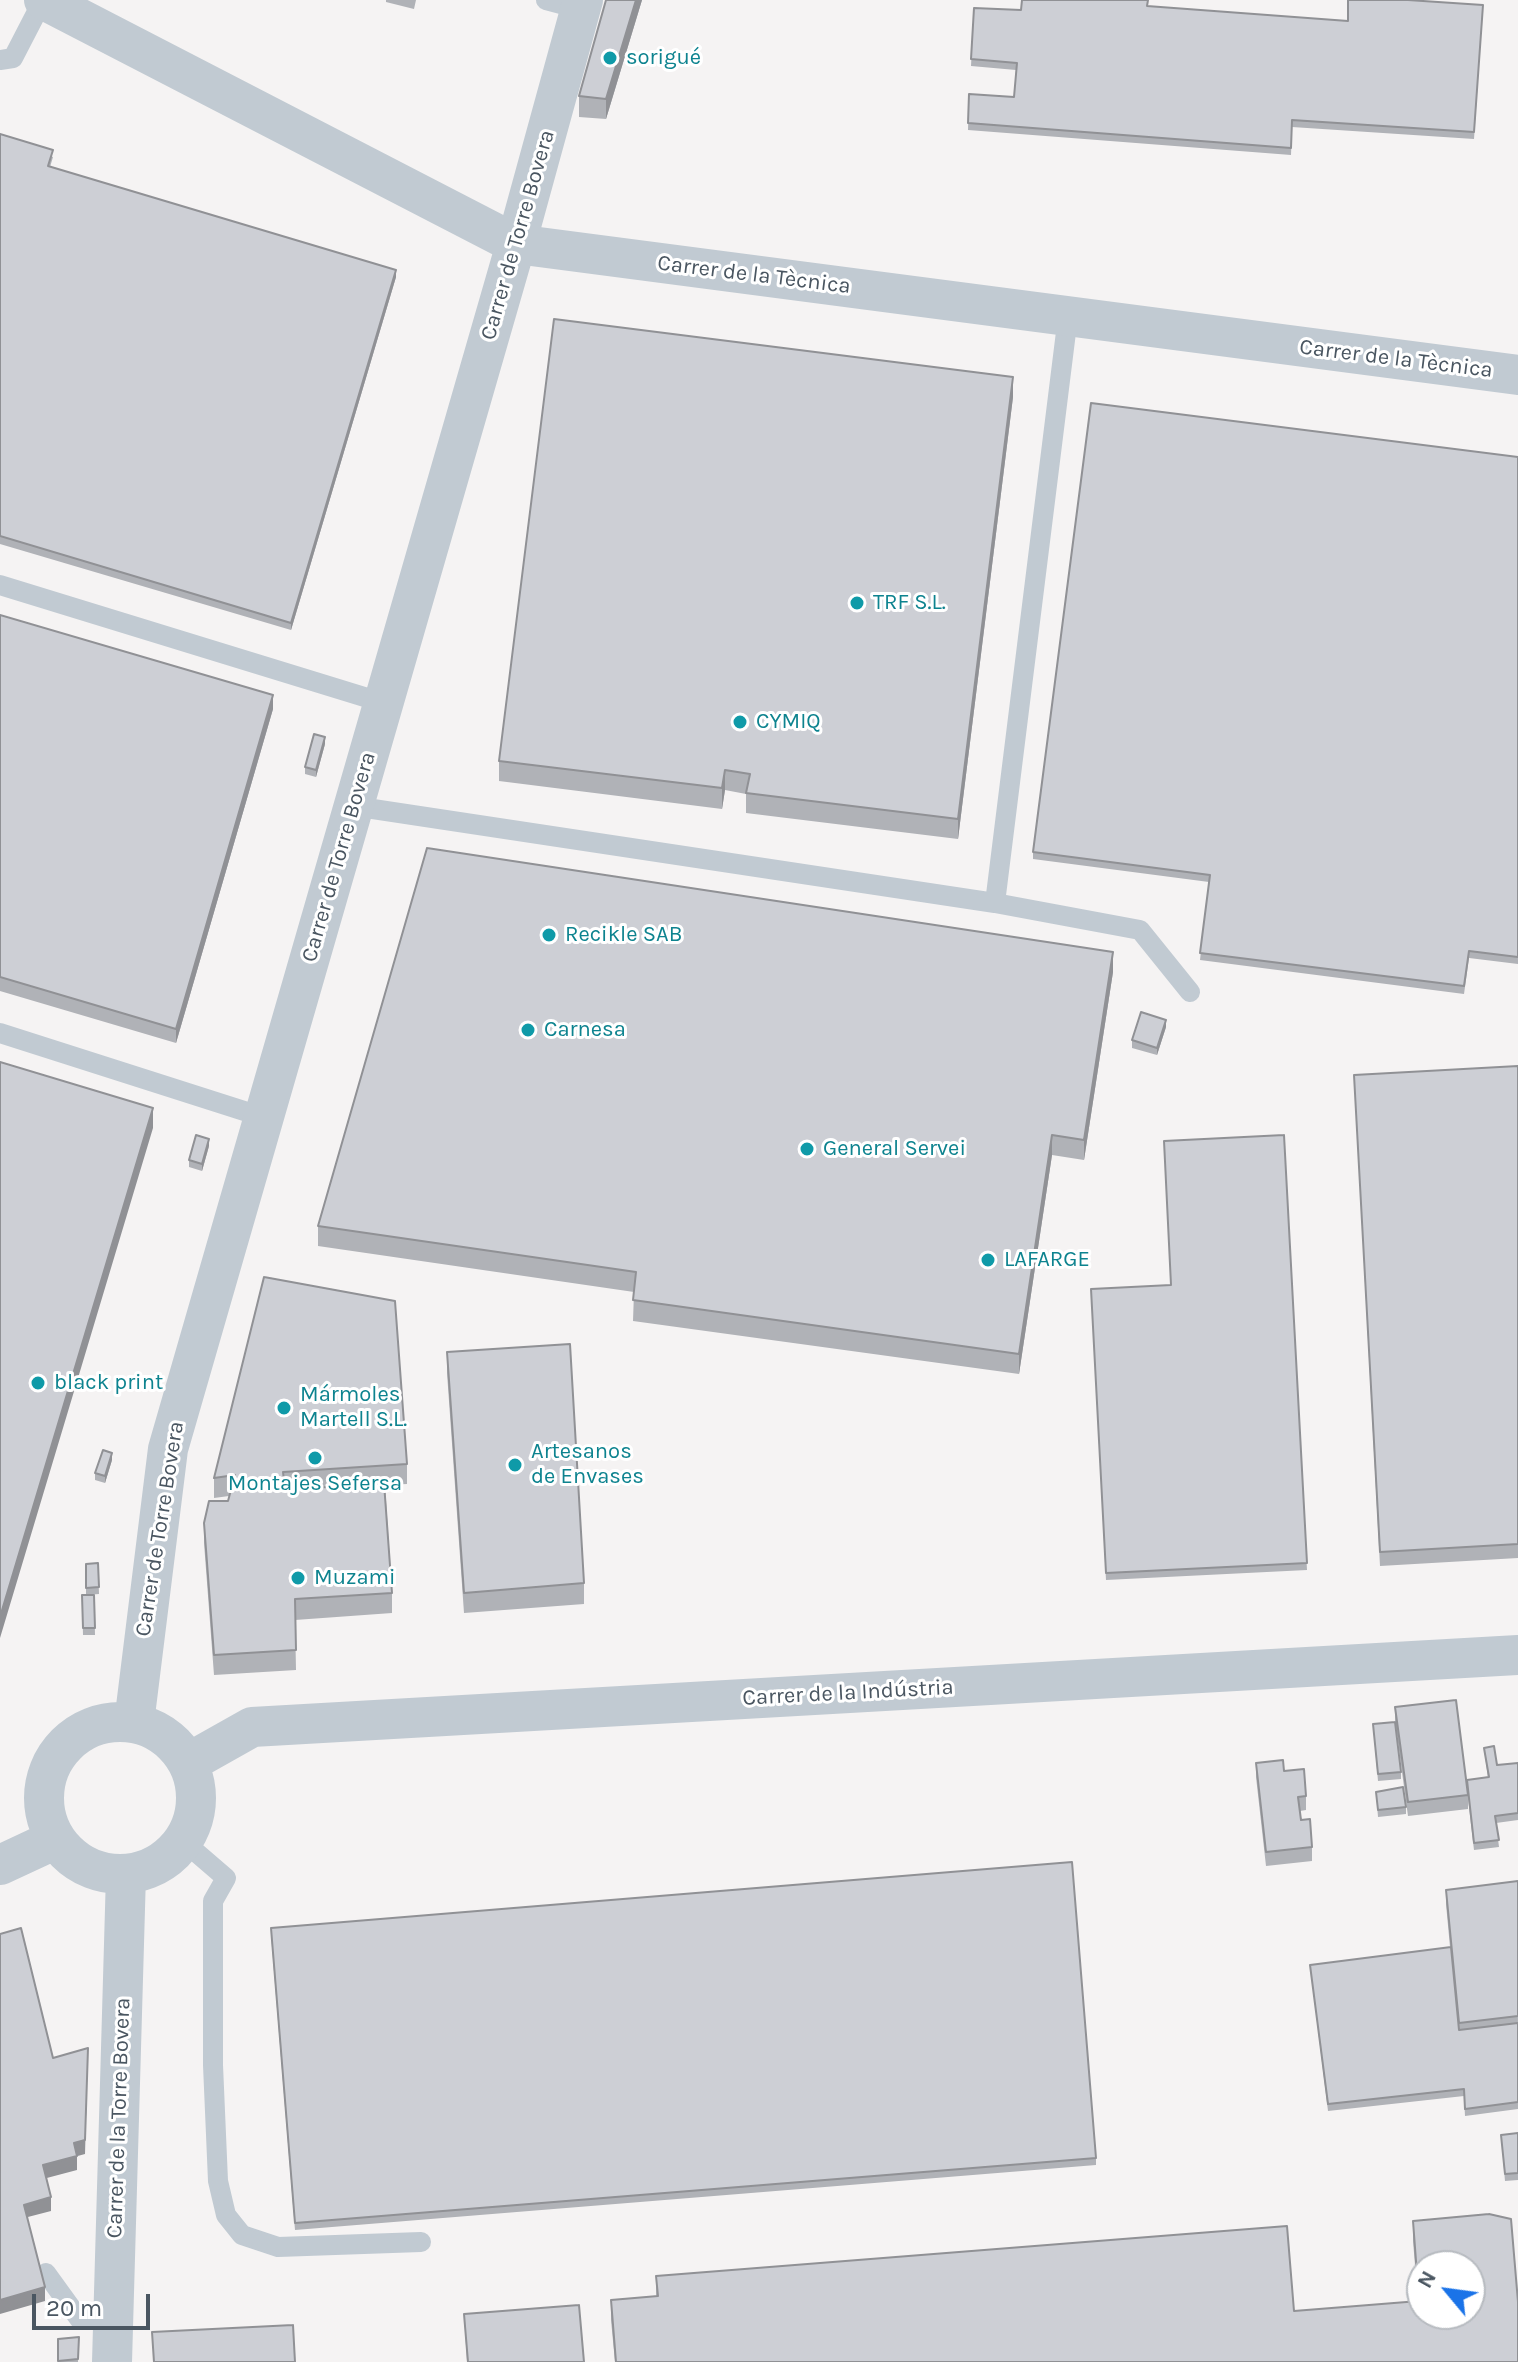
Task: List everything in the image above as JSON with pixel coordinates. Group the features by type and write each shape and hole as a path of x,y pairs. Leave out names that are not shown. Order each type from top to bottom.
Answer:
{"street":[{"name":"Carrer de la Tècnica","path":"44,0 516,244 1518,375"},
{"name":"Carrer de Torre Bovera","path":"134,1723 168,1449 516,244 570,3"},
{"name":"Carrer de la Indústria","path":"188,1763 252,1727 1518,1655"},
{"path":"107,1723 134,1723 160,1733 188,1763 196,1803 183,1841 164,1861 140,1872 126,1874 86,1867 56,1839 44,1801 53,1761 81,1732 107,1723"},
{"path":"0,1865 56,1839"},
{"name":"Carrer de la Torre Bovera","path":"112,2362 126,1874"}],"lane":[{"path":"0,60 13,58 44,0"},
{"path":"995,903 1068,316"},
{"path":"0,585 384,703"},
{"path":"353,806 995,903 1140,930 1190,992"},
{"path":"0,1033 263,1117"},
{"path":"183,1841 226,1878 213,1901 218,2166 226,2215 242,2235 278,2247 421,2242"},
{"path":"46,2273 80,2320 112,2316"}],"building":[{"name":"sorigué","path":"606,0 636,0 606,99 579,96"},
{"path":"1022,0 1148,0 1147,6 1348,21 1348,0 1483,5 1474,132 1292,120 1291,148 968,123 969,94 1014,97 1017,63 971,59 974,8 1021,10"},
{"path":"0,134 53,150 48,166 396,270 291,623 0,536"},
{"path":"554,319 1013,377 958,819 746,793 750,774 725,770 722,788 499,761"},
{"path":"1091,403 1518,457 1518,957 1469,951 1464,986 1200,953 1210,875 1033,852"},
{"path":"0,615 273,695 176,1029 0,977"},
{"path":"314,734 325,737 316,770 305,767"},
{"path":"427,848 1113,952 1084,1140 1052,1135 1019,1354 633,1300 636,1272 318,1226"},
{"path":"1141,1012 1166,1020 1157,1048 1132,1040"},
{"name":"black print","path":"0,1062 153,1108 0,1617"},
{"path":"1518,1066 1518,1544 1380,1552 1354,1075"},
{"path":"196,1135 209,1139 202,1164 189,1160"},
{"path":"1284,1135 1307,1563 1106,1573 1091,1289 1171,1285 1164,1141"},
{"path":"264,1277 395,1301 407,1464 283,1472 285,1490 384,1483 392,1593 295,1599 296,1650 214,1655 204,1523 209,1501 228,1501 235,1475 214,1478"},
{"name":"Artesanos de Envases","path":"570,1344 584,1583 464,1593 447,1352"},
{"path":"103,1450 112,1453 105,1476 95,1473"},
{"path":"98,1563 99,1587 86,1588 86,1564"},
{"path":"82,1595 94,1595 95,1628 83,1628"},
{"path":"1456,1700 1468,1795 1408,1802 1395,1707"},
{"path":"1395,1722 1401,1772 1378,1774 1373,1724"},
{"path":"1494,1746 1497,1765 1518,1763 1518,1813 1495,1816 1499,1840 1474,1843 1467,1780 1489,1777 1484,1748"},
{"path":"1283,1760 1284,1771 1304,1769 1306,1796 1298,1797 1301,1820 1310,1819 1312,1847 1266,1852 1256,1763"},
{"path":"1403,1787 1406,1807 1378,1810 1376,1792"},
{"path":"1072,1862 1096,2158 295,2223 271,1928"},
{"path":"1518,1881 1518,2016 1459,2023 1446,1890"},
{"path":"21,1928 53,2058 88,2048 85,2140 74,2143 77,2156 43,2165 51,2197 24,2205 45,2287 0,2300 0,1934"},
{"path":"1451,1947 1459,2030 1518,2023 1518,2102 1465,2109 1464,2089 1328,2104 1310,1965"},
{"path":"1518,2133 1518,2173 1505,2174 1501,2135"},
{"path":"1489,2214 1511,2219 1518,2302 1518,2362 616,2362 611,2300 658,2296 656,2276 1287,2226 1294,2311 1406,2302 1406,2330 1486,2330 1486,2250 1415,2250 1413,2221"},
{"path":"579,2305 584,2362 468,2362 464,2314"},
{"path":"293,2325 295,2362 154,2362 152,2332"},
{"path":"79,2337 78,2359 58,2361 58,2339"}],"place":[{"name":"sorigué","path":"610,58"},
{"name":"TRF S.L.","path":"857,603"},
{"name":"CYMIQ","path":"740,722"},
{"name":"Recikle SAB","path":"549,935"},
{"name":"Carnesa","path":"528,1030"},
{"name":"General Servei","path":"807,1149"},
{"name":"LAFARGE","path":"988,1260"},
{"name":"black print","path":"38,1383"},
{"name":"Mármoles Martell S.L.","path":"284,1408"},
{"name":"Montajes Sefersa","path":"315,1458"},
{"name":"Artesanos de Envases","path":"515,1465"},
{"name":"Muzami","path":"298,1578"}]}
